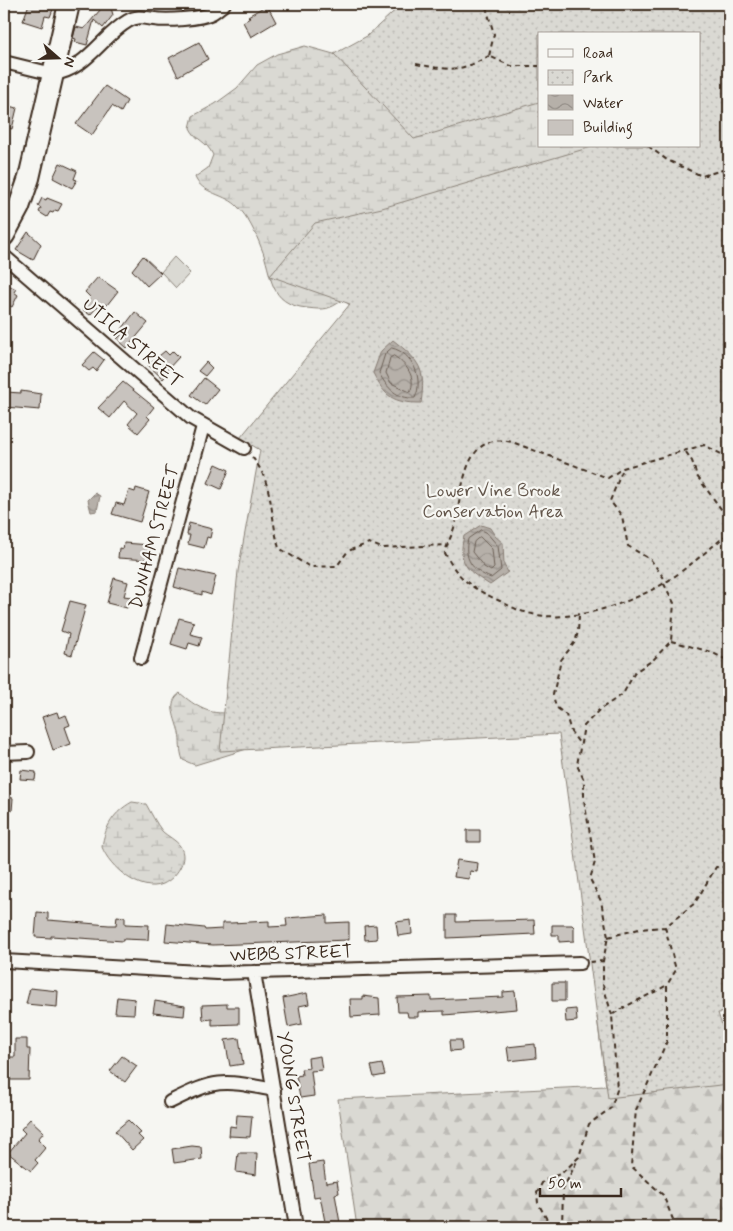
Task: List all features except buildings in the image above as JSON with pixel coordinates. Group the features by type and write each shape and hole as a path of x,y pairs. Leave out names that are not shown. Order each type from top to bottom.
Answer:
{"main road":[{"path":"4,235 19,207 29,178 69,4"}],"street":[{"path":"4,62 53,74 68,70 80,63 128,20 139,17 156,20 184,19 211,14 224,4"},
{"name":"UTICA STREET","path":"4,256 203,426 244,448"},
{"name":"DUNHAM STREET","path":"141,658 203,426"},
{"path":"4,753 28,752"},
{"name":"WEBB STREET","path":"4,961 152,971 254,972 580,962"},
{"name":"YOUNG STREET","path":"254,972 296,1227"},
{"path":"170,1102 202,1086 218,1082 274,1090"}],"path":[{"path":"416,64 443,69 466,68 489,56 494,34 486,8 478,4"},
{"path":"486,8 496,4"},
{"path":"489,56 510,66 538,66"},
{"path":"651,148 667,160 702,176 729,168"},
{"path":"729,458 704,446 623,468 608,478 498,438 486,441 474,452 464,479 454,533 446,545 445,553 454,571 483,594 525,613 546,616 579,616 626,601 665,583 729,533"},
{"path":"244,448 262,468 271,501 273,528 279,548 294,559 310,567 325,568 338,566 348,551 369,544 382,548 426,544 446,545"},
{"path":"686,452 692,461 696,476 729,520"},
{"path":"562,1227 563,1189 579,1157 589,1124 611,1108 617,1090 612,1015 603,985 603,961 608,937 601,901 590,879 595,862 584,800 584,780 577,765 580,744 584,726 599,710 623,694 635,672 653,660 671,640 674,603 651,560 628,546 622,516 610,501 623,468"},
{"path":"579,616 575,642 561,660 553,695 556,706 566,715 571,732 580,744"},
{"path":"671,640 711,652 729,660"},
{"path":"608,937 639,929 665,926 695,903 716,867 729,867"},
{"path":"665,926 676,970 667,986 667,1041 636,1110 631,1166 663,1195 676,1227"},
{"path":"612,1015 628,1004 644,999 667,986"},
{"path":"551,1227 538,1203 537,1193 543,1181 562,1172 579,1157"}],"green space":[{"name":"Lower Vine Brook Conservation Area","path":"402,4 729,4 729,1012 718,1013 729,1048 729,1084 608,1098 559,734 220,751 238,571 260,450 240,438 350,304 270,276 315,223 382,208 588,148 700,148 700,32 538,32 538,102 414,139 334,54 367,36"},
{"path":"729,4 552,32 538,32 538,148 683,148 355,309 343,300 334,306 322,309 307,308 285,301 278,294 270,278 259,242 245,216 233,203 208,191 198,183 195,177 208,168 213,155 207,146 192,132 190,128 193,116 215,104 237,88 257,65 277,54 305,46 366,63 511,34"},
{"path":"174,257 190,273 176,288 161,272"},
{"path":"180,693 203,709 216,713 230,712 250,748 195,765 183,760 173,711 174,702"},
{"path":"132,802 146,804 162,831 180,846 182,851 183,857 180,868 172,878 163,884 154,886 135,882 118,870 102,847 105,833 111,820 120,810"},
{"path":"597,1017 729,1048 729,1227 357,1227 338,1099 606,1086"}],"water":[{"path":"393,340 415,360 419,367 423,382 421,403 403,402 391,397 382,388 373,373 381,351"},
{"path":"95,493 100,496 97,511 91,512 88,500"},
{"path":"481,525 490,528 503,543 504,565 508,572 490,585 470,571 463,560 462,554 464,536"}]}
